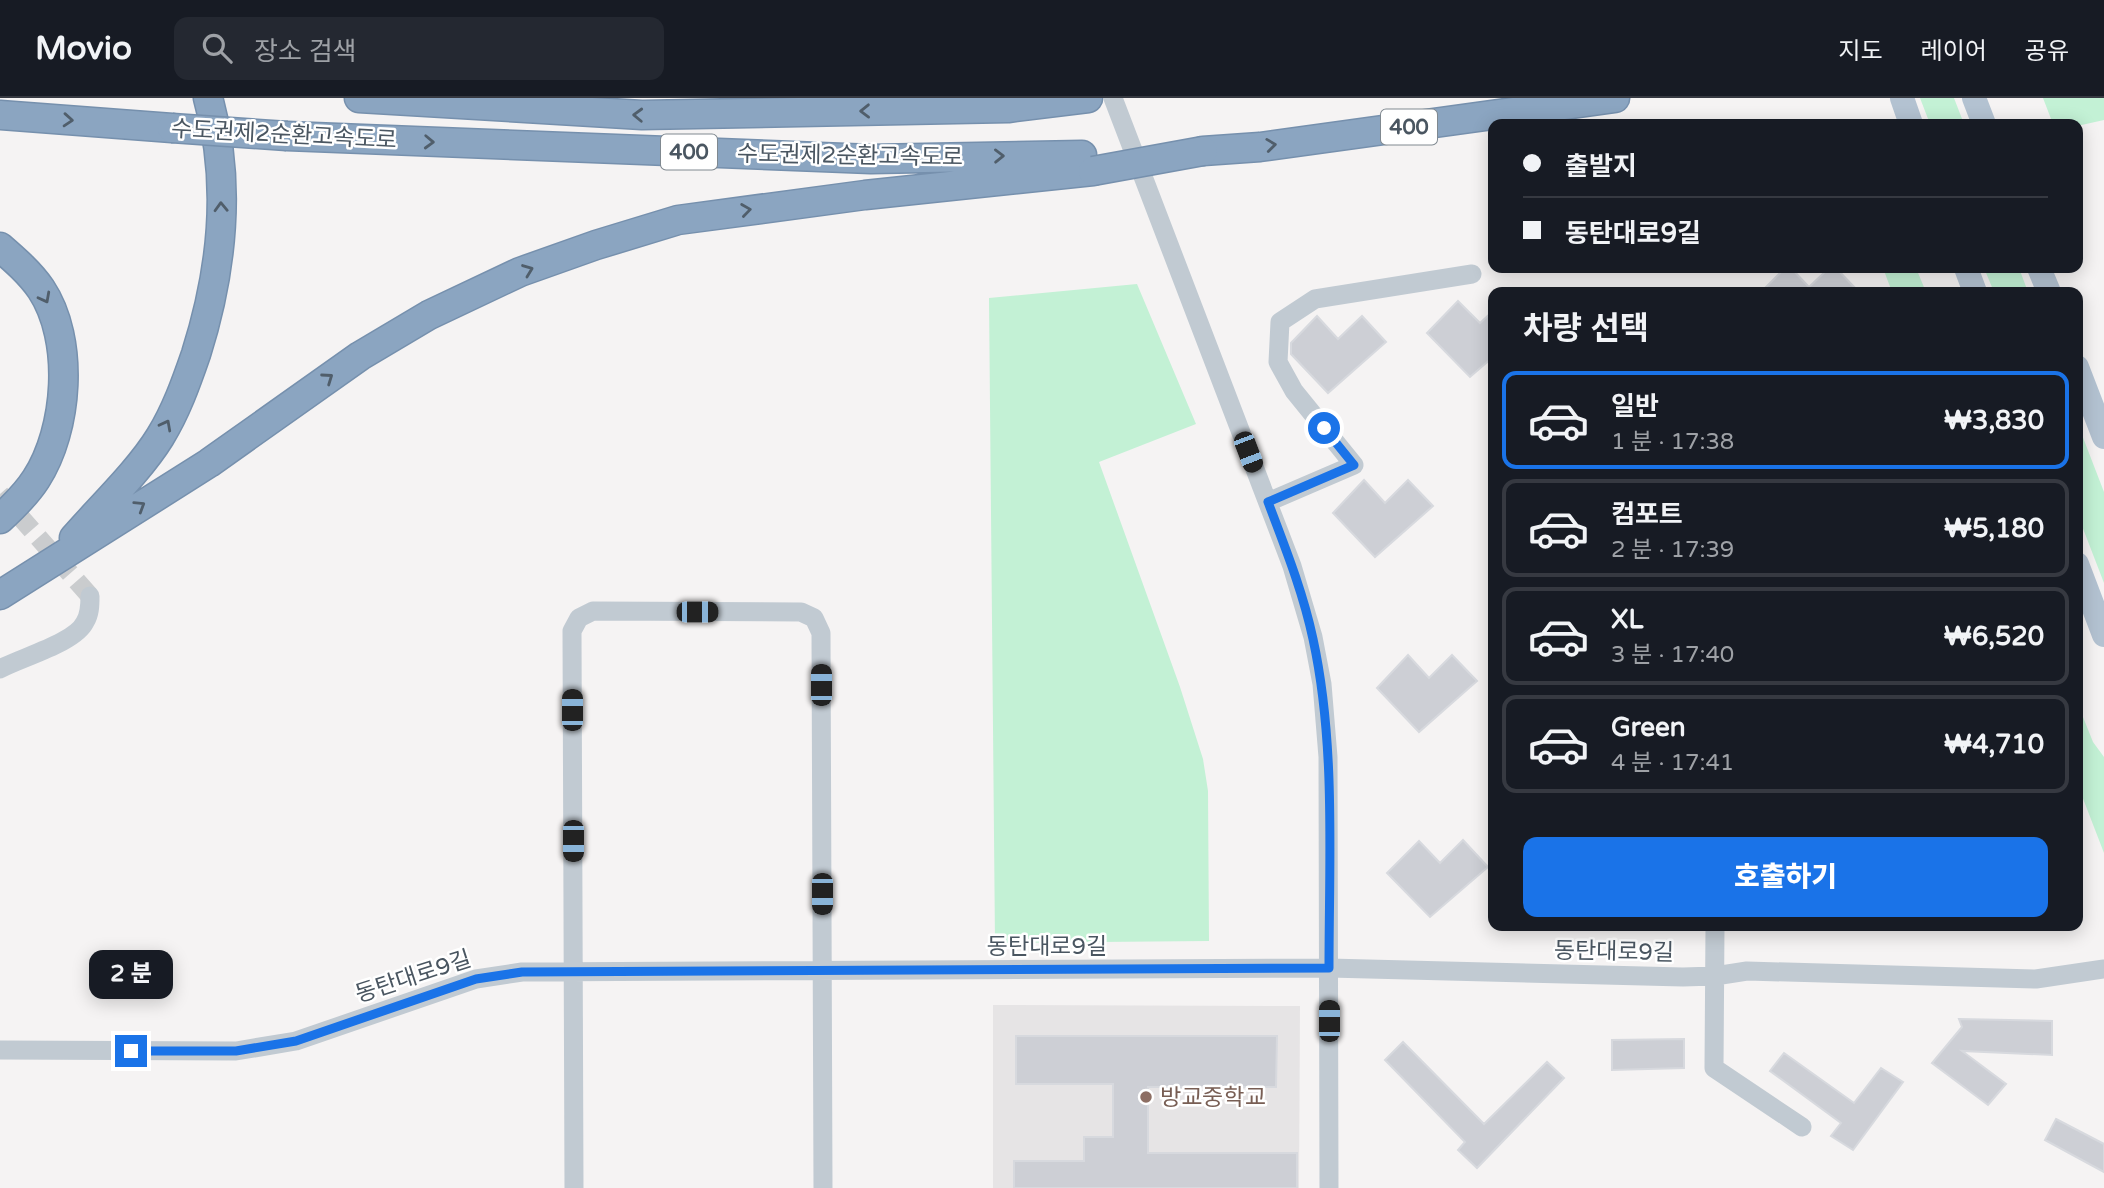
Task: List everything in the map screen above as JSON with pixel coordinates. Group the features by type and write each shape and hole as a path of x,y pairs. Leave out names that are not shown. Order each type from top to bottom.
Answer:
{"highway":[{"path":"0,595 72,539 160,438 183,394 207,318 218,264 222,212 215,123 208,98"},
{"name":"수도권제2순환고속도로","path":"359,98 642,115 1008,108 1084,99"},
{"name":"400","path":"1092,163 1260,147 1615,98"},
{"name":"수도권제2순환고속도로","path":"0,115 287,136 871,159 1092,163"},
{"path":"0,595 209,463 360,356 429,315 520,272 678,220 1092,163"},
{"path":"0,247 25,270 46,300 55,319 64,382 60,413 36,479 0,519"}],"main road":[{"path":"1902,98 1910,119"},
{"path":"1974,98 1982,119"},
{"path":"2083,383 2104,437"},
{"path":"2083,580 2104,635"}],"street":[{"path":"1113,98 1292,566 1313,637 1322,684 1328,757 1329,1188"},
{"path":"1268,502 1354,465 1294,391 1278,362 1280,322 1315,299 1472,274"},
{"path":"0,669 72,637 85,624 90,608 90,596"},
{"path":"574,1188 572,631 579,618 593,611 802,612 814,618 821,633 823,1188"},
{"path":"1715,931 1714,1068 1802,1126"},
{"name":"동탄대로9길","path":"0,1050 246,1050 296,1041 476,979 522,972 1329,968 1715,976 1747,971 2036,979 2104,969"}],"shaded area":[{"name":"방교중학교","path":"993,1005 1300,1006 1299,1188 993,1188"}],"green space":[{"path":"1920,98 1954,98 1962,119 1928,119"},
{"path":"2043,98 2104,98 2104,120 2083,125 2083,119 2051,119"},
{"path":"1885,273 1918,273 1924,287 1890,287"},
{"path":"1986,273 2021,273 2026,287 1992,287"},
{"path":"1137,284 1196,424 1099,462 1203,759 1208,791 1209,941 995,943 989,298"},
{"path":"2083,438 2104,492 2104,583 2083,529"},
{"path":"2083,717 2093,742 2104,757 2104,853 2083,799"}],"building":[{"path":"1780,273 1796,273 1809,287 1766,287"},
{"path":"1824,273 1841,273 1854,287 1809,287"},
{"path":"1458,301 1480,323 1488,316 1488,361 1470,377 1427,333"},
{"path":"1317,316 1338,339 1362,316 1386,342 1328,393 1291,354 1291,343"},
{"path":"1364,480 1385,503 1408,480 1433,506 1375,557 1333,513"},
{"path":"1408,655 1429,678 1452,655 1477,681 1419,732 1377,688"},
{"path":"1463,840 1488,867 1430,917 1387,873 1419,841 1440,863"},
{"path":"1959,1019 2052,1021 2052,1055 1962,1051 2006,1084 1988,1105 1932,1063 1962,1027"},
{"path":"1016,1036 1277,1036 1276,1087 1148,1087 1148,1153 1297,1153 1297,1188 1014,1188 1014,1161 1084,1161 1084,1137 1113,1137 1113,1084 1016,1084"},
{"path":"1684,1039 1684,1068 1612,1070 1612,1040"},
{"path":"1403,1042 1484,1124 1547,1062 1564,1078 1477,1168 1458,1150 1465,1142 1385,1060"},
{"path":"1784,1053 1854,1103 1881,1068 1903,1082 1853,1150 1831,1136 1841,1123 1770,1071"},
{"path":"2056,1119 2104,1144 2104,1172 2045,1140"}],"tunnel":[{"path":"0,494 90,596"}],"place":[{"name":"방교중학교","path":"1146,1097"}],"route":[{"path":"131,1051 236,1051 267,1047 296,1041 476,979 522,972 1329,968 1328,757 1322,684 1313,637 1292,566 1268,502 1354,465 1324,428"}]}
